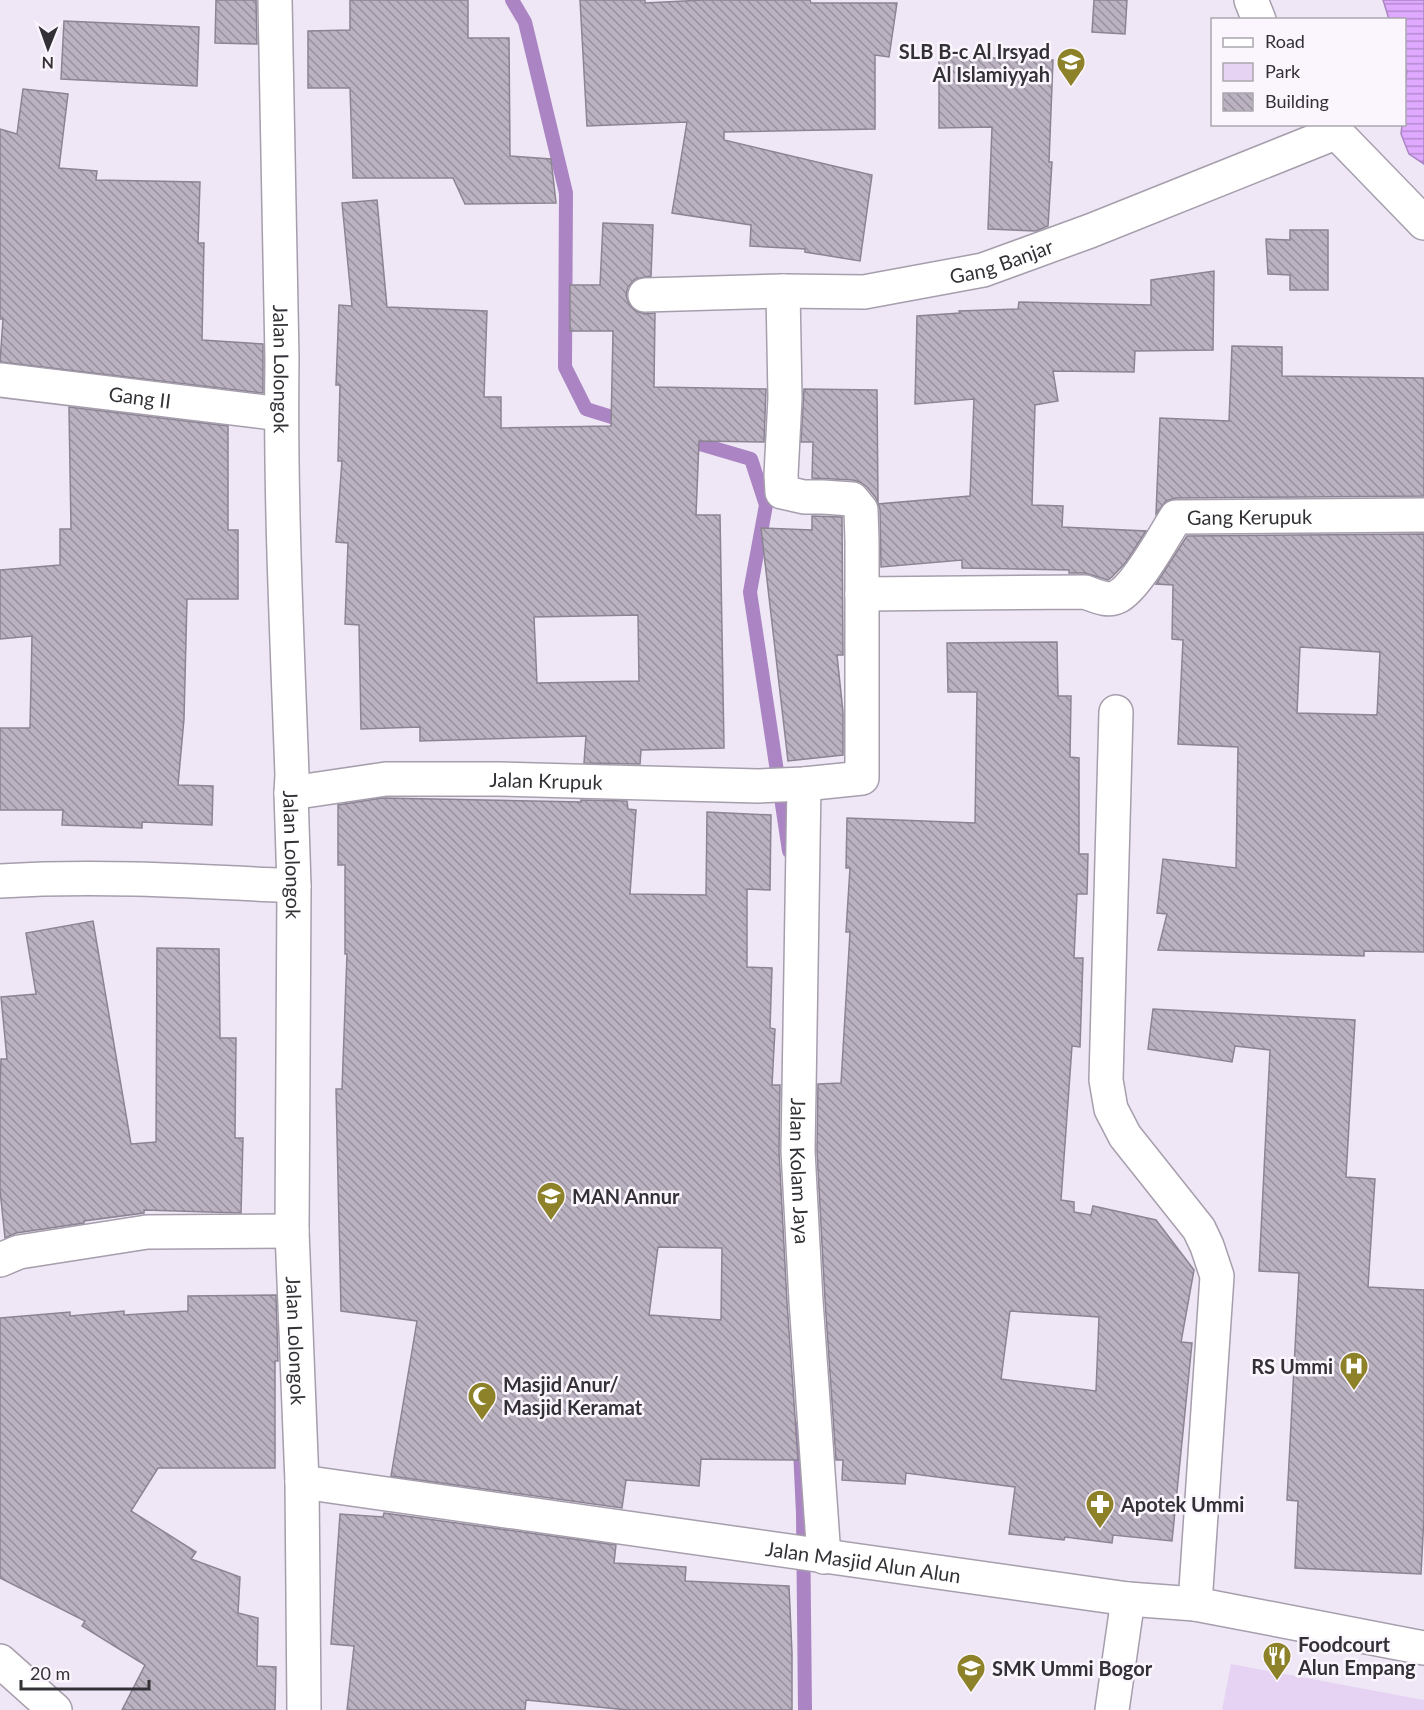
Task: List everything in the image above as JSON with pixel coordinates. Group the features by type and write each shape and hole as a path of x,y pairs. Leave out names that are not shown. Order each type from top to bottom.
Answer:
{"street":[{"name":"Jalan Lolongok","path":"275,0 282,347 281,414 294,885 292,1231 302,1482 304,1710"},
{"path":"1251,0 1258,18"},
{"path":"1332,129 1424,223"},
{"name":"Gang Banjar","path":"645,295 783,291 864,292 983,270 1090,231 1332,129"},
{"path":"783,291 782,492 804,497 852,499 856,503 861,510 862,594"},
{"name":"Gang II","path":"0,380 281,414"},
{"name":"Gang Kerupuk","path":"862,594 1085,592 1109,599 1118,597 1136,581 1176,517 1424,515"},
{"name":"Jalan Krupuk","path":"291,793 386,779 497,779 758,786 862,778 862,594"},
{"path":"1116,712 1106,1080 1111,1109 1125,1136 1199,1229 1217,1276 1195,1604"},
{"name":"Jalan Kolam Jaya","path":"804,784 798,1151 806,1301 809,1554"},
{"path":"0,881 85,878 294,885"},
{"path":"0,1260 19,1252 147,1232 292,1231"},
{"name":"Jalan Masjid Alun Alun","path":"302,1482 1128,1599 1195,1604 1424,1648"},
{"path":"1112,1710 1128,1599"},
{"path":"0,1661 55,1710"}],"green space":[{"name":"Foodcourt Alun Empang","path":"1231,1664 1424,1700 1424,1710 1222,1710"}],"shaded area":[{"path":"1383,0 1424,0 1424,164 1409,154 1401,134 1402,126 1406,126 1406,18 1389,18"}],"building":[{"path":"216,0 256,0 257,44 215,43"},
{"path":"350,0 468,0 468,38 509,38 510,156 551,159 556,203 465,204 453,178 353,178 350,88 308,88 308,31 350,30"},
{"path":"580,0 645,0 645,3 704,0 810,0 811,3 897,3 889,57 875,55 875,129 724,132 724,140 872,175 860,261 805,252 805,249 750,246 751,225 672,213 687,122 587,126"},
{"path":"1094,0 1127,0 1125,34 1092,32"},
{"path":"64,21 199,27 197,86 61,79"},
{"path":"939,56 1053,60 1049,162 1052,162 1048,226 1036,231 988,229 992,127 939,128"},
{"path":"23,89 68,94 59,168 97,171 96,180 200,182 198,243 204,243 202,340 263,344 263,393 0,362 3,319 0,319 0,129 17,134"},
{"path":"377,200 387,307 487,311 484,397 501,397 501,428 611,426 613,331 570,331 570,285 600,285 603,223 653,225 651,276 635,279 628,287 626,295 629,304 636,311 645,314 655,313 654,387 766,389 764,442 699,441 696,515 720,515 724,748 641,750 640,764 584,763 586,736 420,741 420,727 361,729 359,625 345,624 348,543 336,542 342,461 338,461 340,385 336,385 339,305 352,306 342,203","holes":["638,615 639,681 537,683 534,617"]},
{"path":"1290,230 1328,230 1328,290 1290,290 1290,275 1268,274 1266,239 1290,240"},
{"path":"1214,271 1213,350 1135,351 1134,372 1053,371 1058,401 1035,405 1032,505 1063,506 1062,527 1146,531 1126,562 1112,577 1108,580 1085,573 1069,573 1069,570 962,568 962,560 881,567 878,504 970,496 974,399 915,404 917,316 960,313 959,311 1018,309 1019,302 1151,305 1151,280"},
{"path":"1232,346 1282,347 1282,376 1424,378 1424,496 1176,498 1166,501 1156,514 1160,418 1229,421"},
{"path":"804,389 877,390 878,503 867,487 860,482 812,478 813,442 801,442"},
{"path":"69,407 228,426 228,530 238,530 238,599 187,599 184,719 178,785 213,786 212,825 142,822 142,828 62,825 63,810 0,810 0,728 30,728 32,636 0,639 0,570 60,565 60,529 71,529"},
{"path":"812,516 842,517 843,655 837,655 843,712 843,755 788,761 761,528 812,530"},
{"path":"1424,534 1424,952 1364,951 1364,956 1158,950 1167,914 1157,913 1163,859 1236,868 1238,747 1178,744 1183,640 1172,639 1173,585 1156,584 1187,536","holes":["1300,647 1380,652 1377,715 1297,713"]},
{"path":"1057,642 1058,696 1071,696 1070,757 1079,758 1079,854 1088,854 1087,894 1077,894 1074,958 1083,958 1080,1047 1072,1046 1061,1200 1074,1202 1074,1212 1091,1215 1093,1206 1156,1220 1194,1270 1181,1342 1192,1343 1172,1541 1113,1535 1112,1543 1065,1537 1064,1540 1009,1534 1015,1487 906,1473 905,1484 842,1480 843,1460 836,1460 817,1151 818,1084 841,1083 850,932 846,932 850,868 846,868 847,818 975,823 977,692 948,692 947,643","holes":["1010,1311 1099,1317 1096,1391 1001,1379"]},
{"path":"382,798 627,801 628,809 636,810 630,894 706,895 707,812 771,815 770,890 747,889 747,967 772,968 770,1028 775,1029 772,1085 780,1085 779,1152 798,1460 701,1459 699,1486 626,1480 622,1508 391,1476 417,1321 341,1311 336,1089 342,1089 347,954 345,954 345,865 338,865 338,805","holes":["658,1247 722,1248 721,1320 649,1315"]},
{"path":"93,921 131,1144 156,1142 157,948 219,949 220,1038 236,1038 235,1138 243,1138 241,1213 144,1210 144,1213 16,1233 5,1238 0,1190 0,1085 1,1059 7,1059 1,997 36,994 26,933"},
{"name":"RS Ummi","path":"1153,1009 1355,1020 1346,1177 1375,1179 1368,1287 1424,1290 1424,1517 1421,1574 1295,1568 1298,1501 1287,1500 1299,1273 1259,1271 1270,1050 1235,1046 1232,1062 1148,1049"},
{"path":"276,1295 278,1361 275,1361 275,1468 158,1468 131,1511 196,1552 191,1559 240,1577 238,1613 258,1618 257,1666 276,1667 275,1710 122,1710 145,1665 82,1626 85,1621 0,1578 0,1318 70,1312 70,1316 124,1311 124,1315 188,1311 188,1296"},
{"path":"384,1513 616,1545 614,1563 686,1567 685,1581 789,1586 792,1710 628,1710 526,1700 525,1710 347,1710 354,1646 331,1644 340,1514 383,1517"}],"waterway":[{"path":"512,0 525,22 566,193 565,367 586,409 628,422"},
{"path":"683,439 751,459 766,505 750,592 789,851"},
{"path":"799,1428 803,1514 805,1710"}],"place":[{"name":"SLB B-c Al Irsyad Al Islamiyyah","path":"1071,88"},
{"name":"MAN Annur","path":"551,1222"},
{"name":"RS Ummi","path":"1354,1392"},
{"name":"Masjid Anur/ Masjid Keramat","path":"482,1422"},
{"name":"Apotek Ummi","path":"1100,1530"},
{"name":"Foodcourt Alun Empang","path":"1277,1682"},
{"name":"SMK Ummi Bogor","path":"971,1694"}]}
